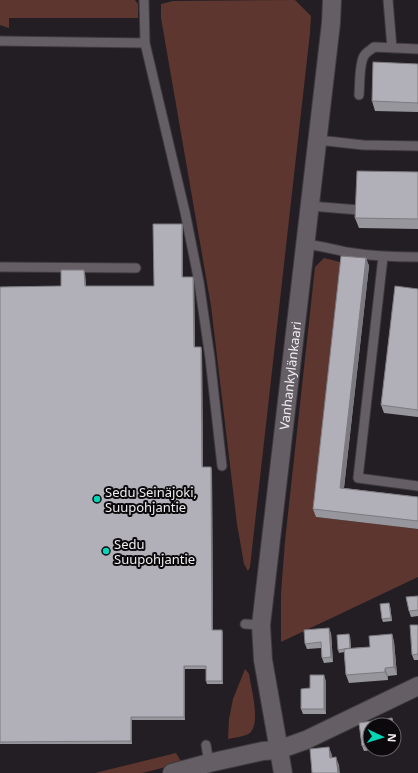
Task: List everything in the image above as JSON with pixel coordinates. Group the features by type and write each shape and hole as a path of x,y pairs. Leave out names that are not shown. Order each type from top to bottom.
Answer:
{"street":[{"name":"Vanhankylänkaari","path":"283,773 263,660 253,625 306,244 332,23 332,0"},
{"path":"172,773 207,754 278,750 306,740 418,686"}],"lane":[{"path":"144,0 145,43 200,282 222,466"},
{"path":"388,0 392,48"},
{"path":"0,41 145,43"},
{"path":"359,95 364,56 374,47 418,49"},
{"path":"318,140 363,145 418,146"},
{"path":"310,206 360,210"},
{"path":"306,244 323,246 346,252 383,257 418,257"},
{"path":"383,257 358,478 418,486"},
{"path":"0,267 136,268"}],"shaded area":[{"path":"0,0 135,0 138,4 138,18 9,18 9,28 0,25"},
{"path":"295,0 311,16 310,33 250,567 248,571 244,564 237,524 211,306 161,18 161,4 173,1"},
{"path":"324,258 344,263 316,517 418,529 418,577 281,642 281,593 285,541 315,267"},
{"path":"245,669 249,674 255,721 250,733 240,737 228,739 229,719 233,699"},
{"path":"176,753 182,763 142,773 95,773"}],"building":[{"path":"373,62 418,64 418,103 372,101"},
{"path":"357,171 418,172 418,219 355,218"},
{"name":"Sedu Suupohjantie","path":"153,224 182,224 182,277 193,277 194,347 201,347 202,467 211,467 212,630 222,630 222,681 206,681 206,666 184,666 184,717 131,717 131,741 0,742 0,287 61,286 61,270 84,270 85,286 154,286"},
{"path":"341,256 366,258 340,488 418,497 418,521 313,509"},
{"path":"395,286 418,289 418,410 381,405"},
{"path":"418,596 418,610 409,611 406,597"},
{"path":"389,603 391,618 382,619 380,604"},
{"path":"410,625 418,625 418,654 412,655"},
{"path":"329,628 331,657 322,658 321,642 305,644 304,630"},
{"path":"349,634 350,648 338,650 337,635"},
{"path":"392,634 394,667 385,668 385,672 346,675 344,649 370,647 369,636"},
{"path":"310,675 324,675 324,709 301,709 301,689 310,688"},
{"path":"359,723 362,723 362,746"},
{"path":"329,747 330,758 336,757 338,773 312,773 310,749"}],"place":[{"name":"Sedu Seinäjoki, Suupohjantie","path":"97,499"},
{"name":"Sedu Suupohjantie","path":"106,551"}]}
